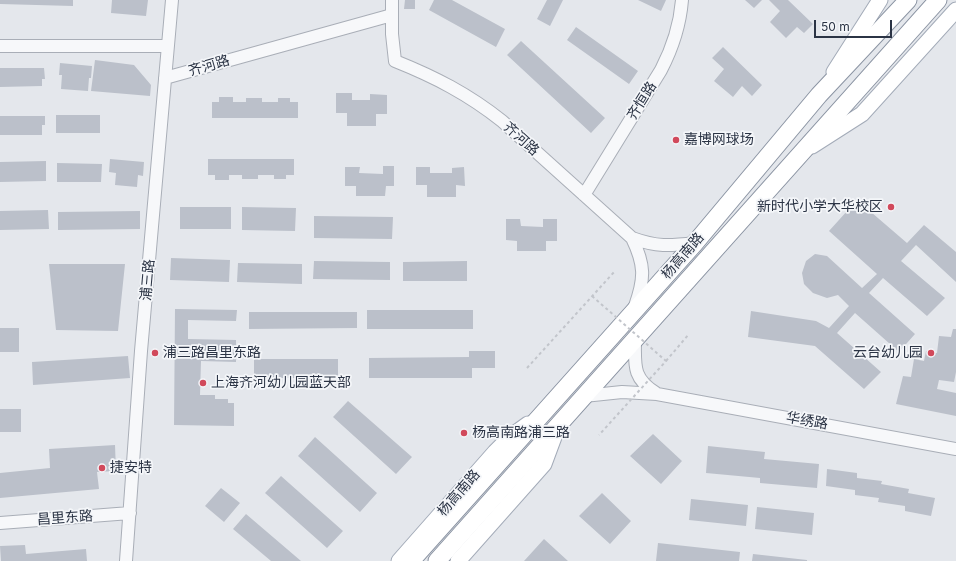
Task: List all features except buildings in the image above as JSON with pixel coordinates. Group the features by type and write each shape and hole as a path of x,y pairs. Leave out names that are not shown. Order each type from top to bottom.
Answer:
{"highway":[{"name":"杨高南路","path":"411,561 695,243 819,95 908,0"},
{"name":"杨高南路","path":"437,561 933,6"}],"main road":[{"name":"杨高南路","path":"819,95 880,0"},
{"name":"杨高南路","path":"799,155 862,114 956,10"},
{"name":"杨高南路","path":"399,561 510,437 542,414"},
{"name":"杨高南路","path":"458,561 544,464 558,426"}],"street":[{"name":"浦三路","path":"126,561 142,343 172,0"},
{"path":"392,0 392,15"},
{"name":"齐恒路","path":"584,195 668,56 678,29 682,0"},
{"name":"齐河路","path":"165,78 392,15 392,34 395,61 424,72 448,84 486,109 502,121 632,238 640,257 643,273 642,286 634,312"},
{"path":"0,46 168,46"},
{"name":"齐河路","path":"632,238 656,245 668,246 695,243"},
{"name":"华绣路","path":"635,340 635,367 639,378 646,387 657,394"},
{"name":"华绣路","path":"584,396 622,392 657,394 956,449"},
{"name":"昌里东路","path":"0,523 130,513"}],"path":[{"path":"527,368 615,271"},
{"path":"592,296 666,361"},
{"path":"600,435 690,334"}],"place":[{"name":"嘉博网球场","path":"676,140"},
{"name":"新时代小学大华校区","path":"891,207"},
{"name":"浦三路昌里东路","path":"155,353"},
{"name":"云台幼儿园","path":"931,353"},
{"name":"上海齐河幼儿园蓝天部","path":"203,383"},
{"name":"杨高南路浦三路","path":"464,433"},
{"name":"捷安特","path":"102,468"}]}
